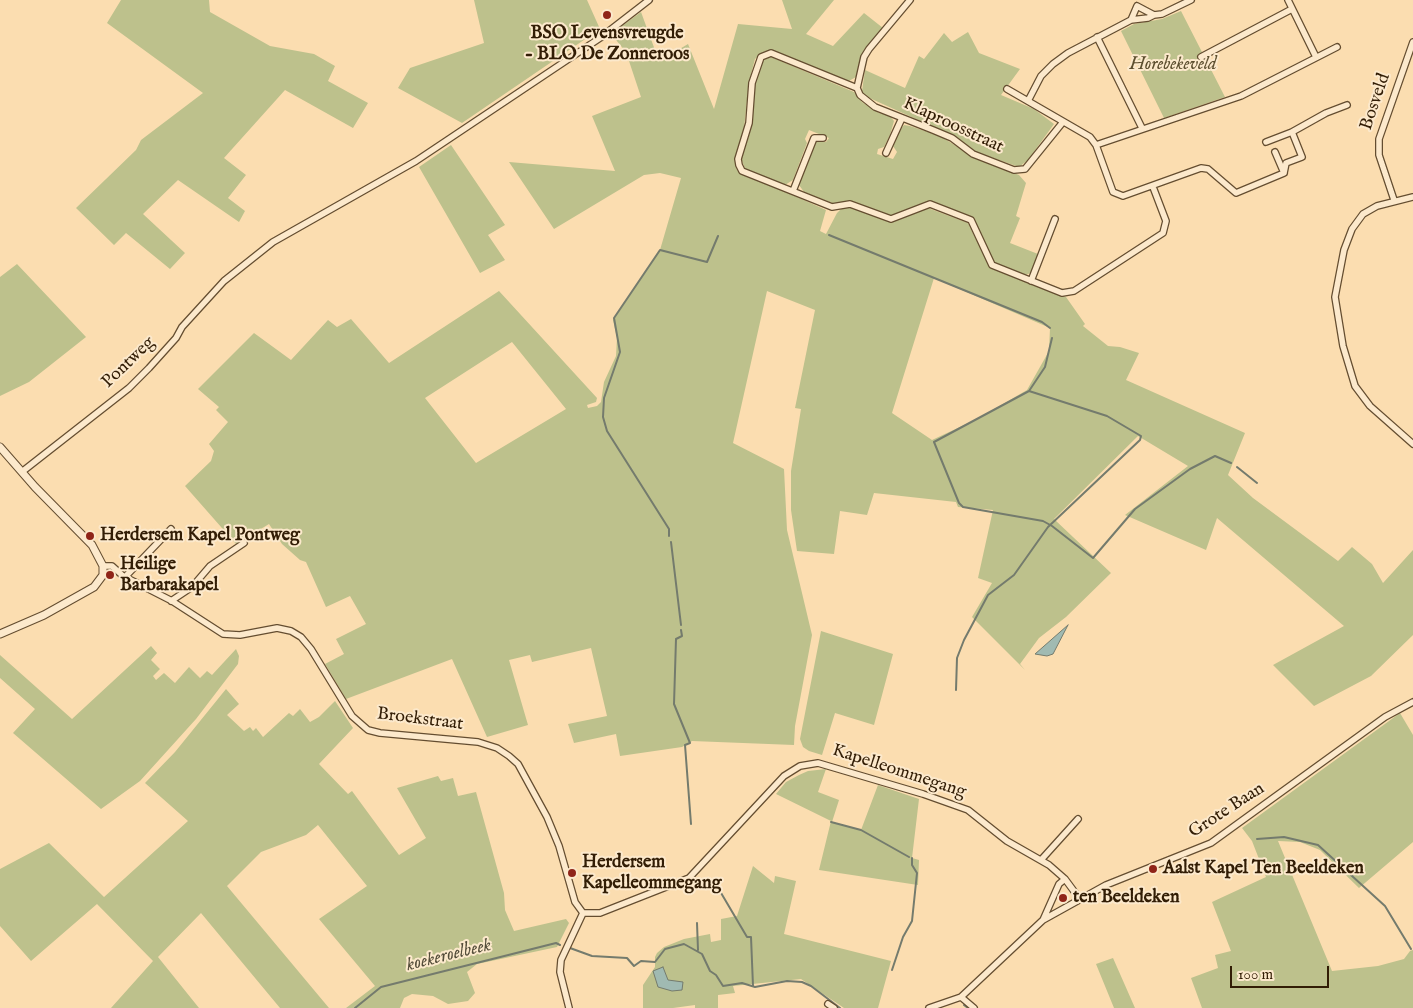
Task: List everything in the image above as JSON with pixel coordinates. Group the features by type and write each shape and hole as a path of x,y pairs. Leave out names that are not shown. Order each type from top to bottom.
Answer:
{"street":[{"name":"Pontweg","path":"22,471 129,388 149,368 182,327 224,281 273,242 362,193 461,132 600,38 648,0"},
{"path":"856,88 864,56 910,0"},
{"path":"1028,101 1041,76 1068,52 1131,20 1162,14 1191,0"},
{"path":"1288,0 1316,57"},
{"path":"1131,20 1136,3 1154,15"},
{"path":"1201,57 1292,8"},
{"path":"1097,37 1142,128"},
{"name":"Bosveld","path":"1394,200 1379,155 1378,139 1413,42"},
{"path":"1096,145 1242,96 1338,47"},
{"name":"Klaproosstraat","path":"1063,122 1025,169 1020,171 973,154 952,138 866,102 856,88 775,54 761,56 752,82 749,123 738,159 742,170 832,207 850,204 891,219 930,204 971,220 992,265 1062,293 1074,292 1163,233 1166,221 1153,187"},
{"path":"1007,89 1090,137 1096,145 1113,192 1123,196 1153,187 1201,168 1208,170 1236,193 1284,172"},
{"path":"1266,142 1292,132 1326,113 1347,104"},
{"path":"886,153 902,118"},
{"path":"1284,172 1286,164 1302,157 1292,132"},
{"path":"793,191 814,138 823,138"},
{"path":"1275,152 1284,172"},
{"path":"1413,197 1394,200 1363,214 1352,229 1344,250 1335,297 1343,346 1355,386 1370,406 1413,444"},
{"path":"1031,280 1056,219"},
{"path":"0,447 35,487 92,545 101,558 103,566 102,575 94,587 44,615 0,634"},
{"path":"125,577 171,529"},
{"path":"171,601 192,587 210,566 244,543"},
{"name":"Broekstraat","path":"103,566 112,566 125,577 171,601 224,634 240,635 277,628 290,631 301,637 311,649 352,716 368,730 380,733 478,742 497,748 518,764 547,817 559,846 575,902 584,913"},
{"name":"Grote Baan","path":"929,1008 961,997 1043,920 1079,898 1211,843 1385,717 1413,702"},
{"name":"Kapelleommegang","path":"584,913 600,913 690,878 784,776 800,766 814,763 831,765 960,806 1007,841 1041,860 1065,879 1079,898"},
{"path":"1041,860 1078,819"},
{"name":"Grote Baan","path":"1043,920 1059,884 1065,879"},
{"path":"569,1008 560,972 561,960 584,913"},
{"path":"961,997 974,1008"},
{"path":"828,1004 834,1008"}],"green space":[{"path":"121,0 209,0 210,12 270,46 314,54 335,66 328,81 368,103 353,128 285,90 224,158 246,175 228,198 245,211 239,222 178,180 143,214 185,253 170,269 126,233 114,245 76,208 136,150 141,140 203,93 107,23"},
{"path":"474,0 587,0 600,29 462,123 398,88 410,68 484,43"},
{"path":"782,0 834,0 806,34 833,46 864,13 883,28 865,52 856,77 847,82 775,51 763,52 755,59 749,82 743,138 735,157 737,170 826,210 820,231 826,234 837,213 842,208 851,207 891,222 928,208 968,223 990,268 1066,297 1085,324 1083,326 1108,346 1120,347 1139,353 1126,380 1245,433 1228,475 1253,498 1338,561 1352,547 1372,564 1383,583 1413,550 1413,635 1371,676 1314,706 1273,665 1344,626 1217,518 1206,550 1125,515 1188,466 1138,436 1054,519 1111,573 1066,617 1039,638 1020,664 1025,670 972,617 992,583 978,578 993,510 958,507 956,502 874,493 867,515 840,511 834,554 797,551 791,510 791,471 801,409 795,408 815,310 767,291 733,443 784,469 787,530 812,635 795,726 794,745 692,741 682,747 620,756 616,734 574,743 568,724 607,716 591,648 532,662 530,655 509,660 528,725 487,737 452,659 346,699 325,664 344,654 336,639 366,624 350,596 326,607 306,562 300,560 282,544 269,524 236,544 185,486 211,461 214,451 209,444 228,422 216,410 219,407 198,389 254,333 291,360 328,320 337,327 351,319 389,363 499,291 597,398 596,402 587,405 588,408 597,406 601,402 604,382 616,356 617,338 613,320 660,250 681,178 660,173 644,175 554,229 509,162 615,171 592,116 641,97 626,52 611,34 641,12 659,61 673,56 673,53 688,44 714,109 738,24 792,29","holes":["934,278 1050,328 1049,351 1027,390 977,419 932,440 892,413","512,342 566,409 476,463 425,398"]},
{"name":"Horebekeveld","path":"1181,11 1225,97 1164,118 1121,31 1134,24 1162,19"},
{"path":"968,32 979,53 1020,69 1001,95 1034,109 1054,124 1028,160 1019,167 976,152 958,138 865,96 862,91 865,70 905,88 919,56 924,59 944,33 952,42"},
{"path":"771,57 854,92 862,102 879,113 889,115 894,121 890,135 884,147 878,149 877,154 893,159 897,152 893,146 904,125 940,136 974,157 1019,175 1026,183 1016,216 1020,218 1010,243 1038,254 1031,273 1025,275 995,264 972,219 933,203 925,203 894,215 885,215 851,202 835,204 804,192 799,185 816,142 826,142 829,138 809,130 805,139 807,143 793,180 785,185 745,169 741,158 749,136 754,82 763,60"},
{"path":"451,145 505,225 488,235 505,260 480,273 419,167"},
{"path":"17,264 86,337 29,382 0,396 0,277"},
{"path":"821,631 893,654 874,725 835,713 822,755 803,747 800,739"},
{"path":"151,646 157,653 151,660 160,669 153,676 156,680 164,673 175,683 189,667 200,678 207,671 212,675 236,649 239,656 238,664 196,719 140,781 101,809 13,733 35,709 0,678 0,655 72,719"},
{"path":"226,689 239,704 227,715 244,731 250,727 253,731 256,728 263,737 289,713 293,716 300,709 310,722 319,717 335,701 353,728 319,764 348,794 352,791 399,855 426,838 397,788 438,776 441,781 453,778 458,796 476,792 504,893 505,910 514,931 566,919 569,923 557,947 477,964 467,972 475,993 468,1001 448,1004 433,996 412,994 404,998 400,1008 346,1008 375,986 319,919 367,886 318,825 306,835 261,852 227,886 329,1008 280,1008 201,913 158,957 199,1008 111,1008 153,961 97,904 31,961 0,926 0,869 49,843 104,897 188,821 145,783 175,752"},
{"path":"1400,713 1413,735 1413,842 1359,888 1320,850 1300,842 1278,841 1332,971 1378,966 1404,959 1413,950 1413,1008 1202,1008 1191,978 1218,968 1215,955 1231,951 1212,902 1266,877 1252,841 1242,828"},
{"path":"826,769 818,792 839,800 832,822 861,830 878,785 919,799 912,858 919,860 918,885 819,870 831,821 776,794 786,782 799,775 808,771"},
{"path":"753,866 774,883 775,876 796,881 784,934 891,961 878,1008 844,1008 801,979 733,986 735,993 718,995 718,1008 695,1008 695,1005 673,1008 643,1008 643,985 655,967 657,953 664,947 684,939 710,934 711,942 721,940 721,919 737,916"},
{"path":"1113,958 1135,1008 1114,1008 1096,964"}],"water":[{"path":"1068,625 1053,654 1047,656 1035,654"},
{"path":"663,967 668,980 683,982 682,990 672,991 658,987 653,971"}],"waterway":[{"path":"829,235 1042,322 1050,328"},
{"path":"669,536 669,529 607,431 603,417 604,398 620,352 614,318 660,250 707,262 718,236"},
{"path":"956,690 957,658 964,640 988,595 1014,575 1048,527 1140,440 1141,436 1107,416 1029,391 1045,367 1052,338"},
{"path":"1029,391 934,442 959,503 963,507 1043,521 1093,558 1135,509 1190,469 1215,456 1231,463"},
{"path":"1237,467 1257,483"},
{"path":"671,542 681,625"},
{"path":"681,630 682,636 676,639 674,704 690,743 685,745 691,824"},
{"path":"831,822 861,830 909,857"},
{"path":"1257,839 1284,837 1318,845 1385,906 1411,949"},
{"path":"892,970 903,937 912,921 917,873 912,865 912,858"},
{"path":"714,881 747,937 751,937 753,986"},
{"path":"697,923 698,950"},
{"name":"koekeroelbeek","path":"355,1008 381,987 556,943 560,945"},
{"name":"koekeroelbeek","path":"570,948 592,956 627,958 634,966 641,961 655,962 665,949 684,944 702,954 710,971 716,975 723,986 742,983 755,987 787,981 802,982 811,986 840,1008"},
{"path":"964,1005 968,1008"}],"place":[{"name":"BSO Levensvreugde - BLO De Zonneroos","path":"607,15"},
{"name":"Herdersem Kapel Pontweg","path":"90,536"},
{"name":"Heilige Barbarakapel","path":"110,575"},
{"name":"Aalst Kapel Ten Beeldeken","path":"1153,869"},
{"name":"Herdersem Kapelleommegang","path":"572,873"},
{"name":"ten Beeldeken","path":"1063,898"}]}
